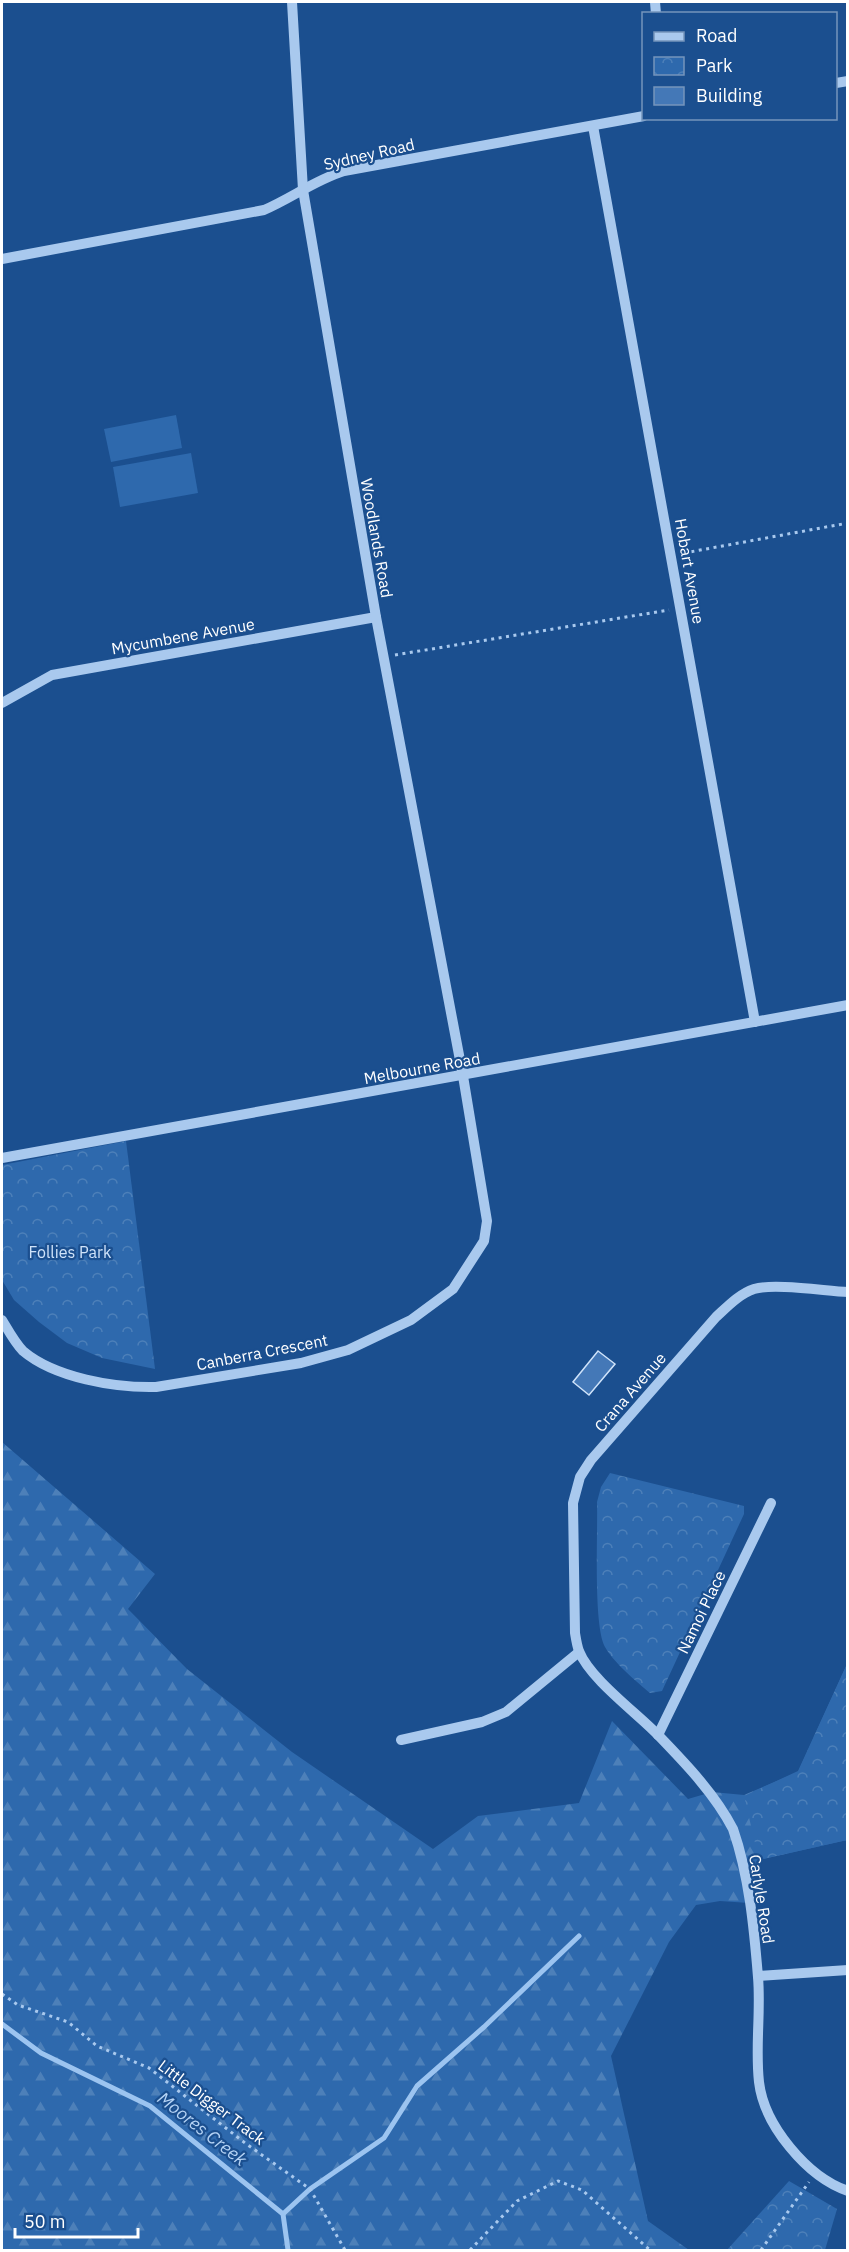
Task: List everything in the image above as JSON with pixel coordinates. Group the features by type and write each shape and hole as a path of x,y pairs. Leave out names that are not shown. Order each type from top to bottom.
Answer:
{"street":[{"name":"Woodlands Road","path":"292,2 303,190 376,617 463,1076"},
{"name":"Sydney Road","path":"2,259 245,215 264,210 327,176 344,171 642,116"},
{"name":"Hobart Avenue","path":"593,126 755,1022"},
{"name":"Mycumbene Avenue","path":"2,704 52,675 376,617"},
{"name":"Melbourne Road","path":"2,1158 848,1005"},
{"name":"Canberra Crescent","path":"2,1320 22,1350 51,1368 94,1381 137,1388 156,1387 301,1363 348,1350 411,1320 453,1289 484,1241 487,1221 463,1076"},
{"name":"Crana Avenue","path":"575,1633 573,1503 580,1477 591,1460 716,1317 734,1301 754,1289 848,1292"},
{"name":"Namoi Place","path":"658,1735 771,1503"},
{"name":"Carlyle Road","path":"575,1633 579,1652 593,1672 658,1735 714,1799 733,1828 749,1903 758,1976 759,2084 782,2136 801,2161 814,2173 848,2191"},
{"path":"401,1740 482,1722 506,1712 579,1652"},
{"path":"758,1976 848,1970"}],"path":[{"path":"671,555 848,523"},
{"path":"384,657 681,608"},
{"name":"Little Digger Track","path":"2,1994 18,2005 68,2022 97,2046 149,2068 245,2143 310,2189 345,2250"},
{"path":"761,2250 773,2236 814,2173"},
{"path":"470,2250 517,2201 558,2181 582,2190 650,2250"}],"green space":[{"path":"176,415 182,448 111,462 104,429"},
{"path":"191,453 198,493 120,507 113,467"},
{"name":"Follies Park","path":"126,1141 155,1369 102,1358 67,1343 14,1300 2,1280 2,1165"},
{"path":"2,1442 155,1574 128,1609 187,1669 292,1752 433,1849 478,1816 579,1803 612,1721 688,1799 712,1792 744,1795 798,1772 847,1664 847,1840 759,1860 749,1903 720,1901 696,1905 669,1942 611,2056 648,2221 689,2250 2,2250"},
{"path":"610,1473 744,1506 744,1514 662,1691 650,1693 632,1677 609,1653 601,1636 597,1599 597,1502 601,1487"},
{"path":"847,1664 847,1840 759,1860 744,1796 798,1771"},
{"path":"789,2181 837,2209 825,2250 727,2250"}],"building":[{"path":"598,1351 615,1364 589,1395 573,1382"}],"waterway":[{"path":"283,2214 310,2189 384,2138 417,2086 484,2027 579,1936"},
{"name":"Moores Creek","path":"2,2024 41,2053 150,2106 283,2214 288,2250"}]}
